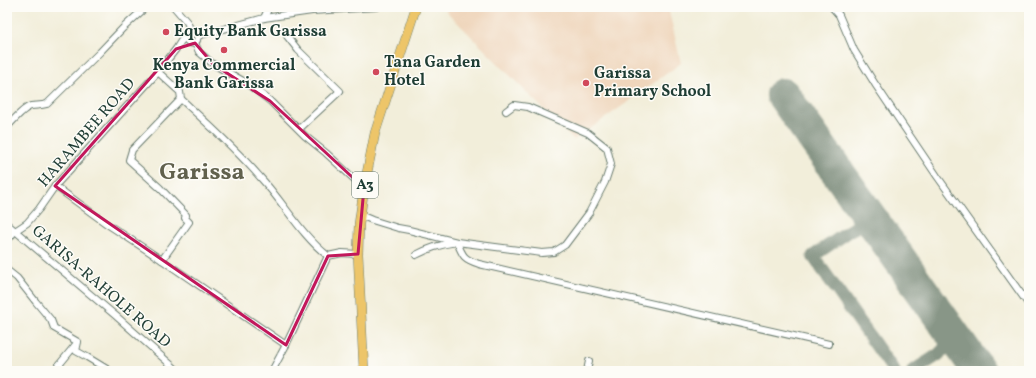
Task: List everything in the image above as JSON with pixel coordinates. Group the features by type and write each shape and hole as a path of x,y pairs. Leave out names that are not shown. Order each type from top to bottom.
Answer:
{"highway":[{"name":"A3","path":"364,371 358,254 360,215 375,133 416,7"}],"street":[{"path":"7,127 20,113 30,106 42,106 47,104 146,7"},
{"path":"174,7 187,22 192,38 199,52 213,64 245,82 270,101 305,136 364,188"},
{"path":"264,18 269,7"},
{"name":"HARAMBEE ROAD","path":"7,241 15,231 27,223 55,186 158,72 176,48 181,47 192,38 264,18 312,11 377,7"},
{"path":"832,7 839,15 854,50 875,84 1029,305"},
{"path":"287,36 298,50 340,91 299,129"},
{"path":"158,72 180,92 181,100 260,177 321,251 328,256 342,253 358,254"},
{"path":"162,260 189,222 185,218 186,215 128,160 132,150 181,100"},
{"path":"360,215 398,228 458,242 542,253 554,252 565,245 589,213 605,182 611,164 607,148 588,133 528,107 514,105 506,111"},
{"path":"55,186 107,224 286,345"},
{"name":"GARISA-RAHOLE ROAD","path":"7,224 116,316 178,371"},
{"path":"416,255 436,246 458,242"},
{"path":"458,242 462,254 468,261 829,344"},
{"path":"272,371 286,345 328,256"},
{"path":"7,270 17,278 51,320 54,328 78,342"},
{"path":"54,371 78,342"},
{"path":"78,342 76,352 110,371"},
{"path":"586,371 589,361"},
{"path":"502,371 524,371"}],"highlighted area":[{"path":"195,43 213,64 270,101 364,188 358,254 328,256 286,345 55,186 176,49"}],"shaded area":[{"name":"Garissa Primary School","path":"448,7 668,7 681,63 574,140 446,11"}],"taxiway":[{"path":"860,214 857,226 813,256 894,371"},
{"path":"913,371 938,355 944,349 948,338"}],"runway":[{"path":"783,95 979,371"}],"place":[{"name":"Equity Bank Garissa","path":"166,32"},
{"name":"Kenya Commercial Bank Garissa","path":"224,50"},
{"name":"Tana Garden Hotel","path":"376,72"},
{"name":"Garissa Primary School","path":"586,83"}],"district":[{"name":"Garissa","path":"202,173"}]}
